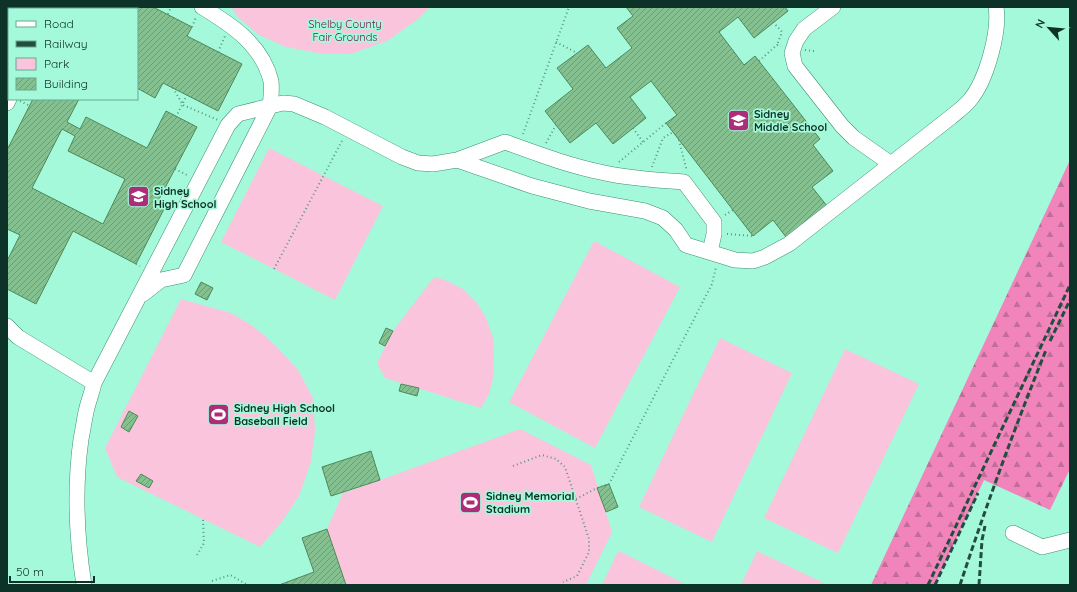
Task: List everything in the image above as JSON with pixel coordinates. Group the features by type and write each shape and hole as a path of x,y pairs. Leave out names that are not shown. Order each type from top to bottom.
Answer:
{"lane":[{"path":"139,297 161,280 184,275 270,106 271,82 264,62 252,44 237,30 202,7"},
{"path":"833,7 804,29 796,41 792,53 795,66 842,126 854,138 891,164"},
{"path":"457,160 532,186 589,201 645,211 663,218 676,230 686,246 735,260 753,261 765,257 789,244 951,118 970,101 982,81 988,62 996,30 996,7"},
{"path":"84,585 79,552 76,490 78,460 86,413 94,383 228,125 238,114 284,103 294,104 320,115 402,157 418,163 433,164 457,160 505,142 558,161 605,173 647,179 684,182 714,222 715,254"},
{"path":"7,326 18,337 94,383"},
{"path":"1013,533 1042,547 1070,540"}],"path":[{"path":"168,14 171,7"},
{"path":"518,147 569,7"},
{"path":"773,22 782,32 777,45"},
{"path":"556,42 577,53"},
{"path":"173,88 183,105 228,125"},
{"path":"176,117 187,95"},
{"path":"18,100 30,106"},
{"path":"605,173 666,123"},
{"path":"542,155 556,125"},
{"path":"633,128 643,142"},
{"path":"274,269 348,129"},
{"path":"647,179 663,138 673,132"},
{"path":"679,140 686,168 684,182"},
{"path":"714,234 753,236"},
{"path":"576,499 609,484 712,284 715,254"},
{"path":"513,466 542,455 556,459 565,467 590,539 589,552 578,576 563,582"},
{"path":"197,555 204,543 203,519"},
{"path":"212,581 230,575 248,585"}],"green space":[{"name":"Shelby County Fair Grounds","path":"231,7 430,7 418,19 387,41 350,54 318,53 286,47 259,35 238,17"},
{"path":"269,148 383,206 335,300 221,242"},
{"path":"1070,160 1070,469 1050,510 984,480 935,585 871,585"},
{"path":"594,241 680,287 595,448 509,402"},
{"path":"434,277 445,280 463,289 477,303 486,318 493,338 493,378 489,394 481,408 385,378 377,363 393,331"},
{"name":"Sidney High School Baseball Field","path":"181,299 231,313 253,326 275,345 298,370 313,398 315,431 311,462 299,496 281,523 260,547 117,477 105,448"},
{"path":"720,338 792,373 712,542 639,507"},
{"path":"845,349 919,384 838,553 764,518"},
{"name":"Sidney Memorial Stadium","path":"520,429 591,465 612,532 586,585 279,585 314,572 302,538 327,529 343,493"},
{"path":"619,551 687,585 602,585"},
{"path":"757,551 828,585 741,585"}],"building":[{"path":"28,7 153,7 192,27 187,36 242,64 218,111 163,83 155,98 138,89 138,8"},
{"name":"Sidney Middle School","path":"626,7 785,7 788,11 754,38 738,17 719,32 744,65 755,56 820,139 813,145 833,171 812,187 827,206 786,237 773,220 753,236 666,123 677,115 651,81 630,97 646,118 613,144 596,123 570,143 545,111 573,89 557,68 588,45 606,68 632,48 617,28 633,16"},
{"name":"Sidney High School","path":"32,100 78,100 67,122 80,129 86,117 147,148 166,111 197,127 156,205 164,209 136,264 73,231 36,304 7,289 7,261 20,235 7,229 7,150","holes":["62,129 75,136 68,151 125,179 103,224 32,188"]},
{"path":"201,282 213,288 207,300 195,294"},
{"path":"386,328 393,331 385,346 379,343"},
{"path":"401,384 419,388 417,396 399,391"},
{"path":"129,411 138,416 129,432 121,427"},
{"path":"371,451 380,480 331,496 322,467"},
{"path":"141,474 153,481 149,488 136,481"},
{"path":"609,484 618,507 606,512 597,488"},
{"path":"327,529 346,585 279,585 314,572 302,538"}],"railway":[{"path":"928,585 1070,285"},
{"path":"1050,341 1070,300"},
{"path":"960,585 1001,467 1046,350"},
{"path":"935,585 978,493"},
{"path":"979,585 982,540 985,526"}],"place":[{"name":"Sidney Middle School","path":"738,120"},
{"name":"Sidney High School","path":"138,197"},
{"name":"Sidney High School Baseball Field","path":"218,414"},
{"name":"Sidney Memorial Stadium","path":"471,502"}]}
